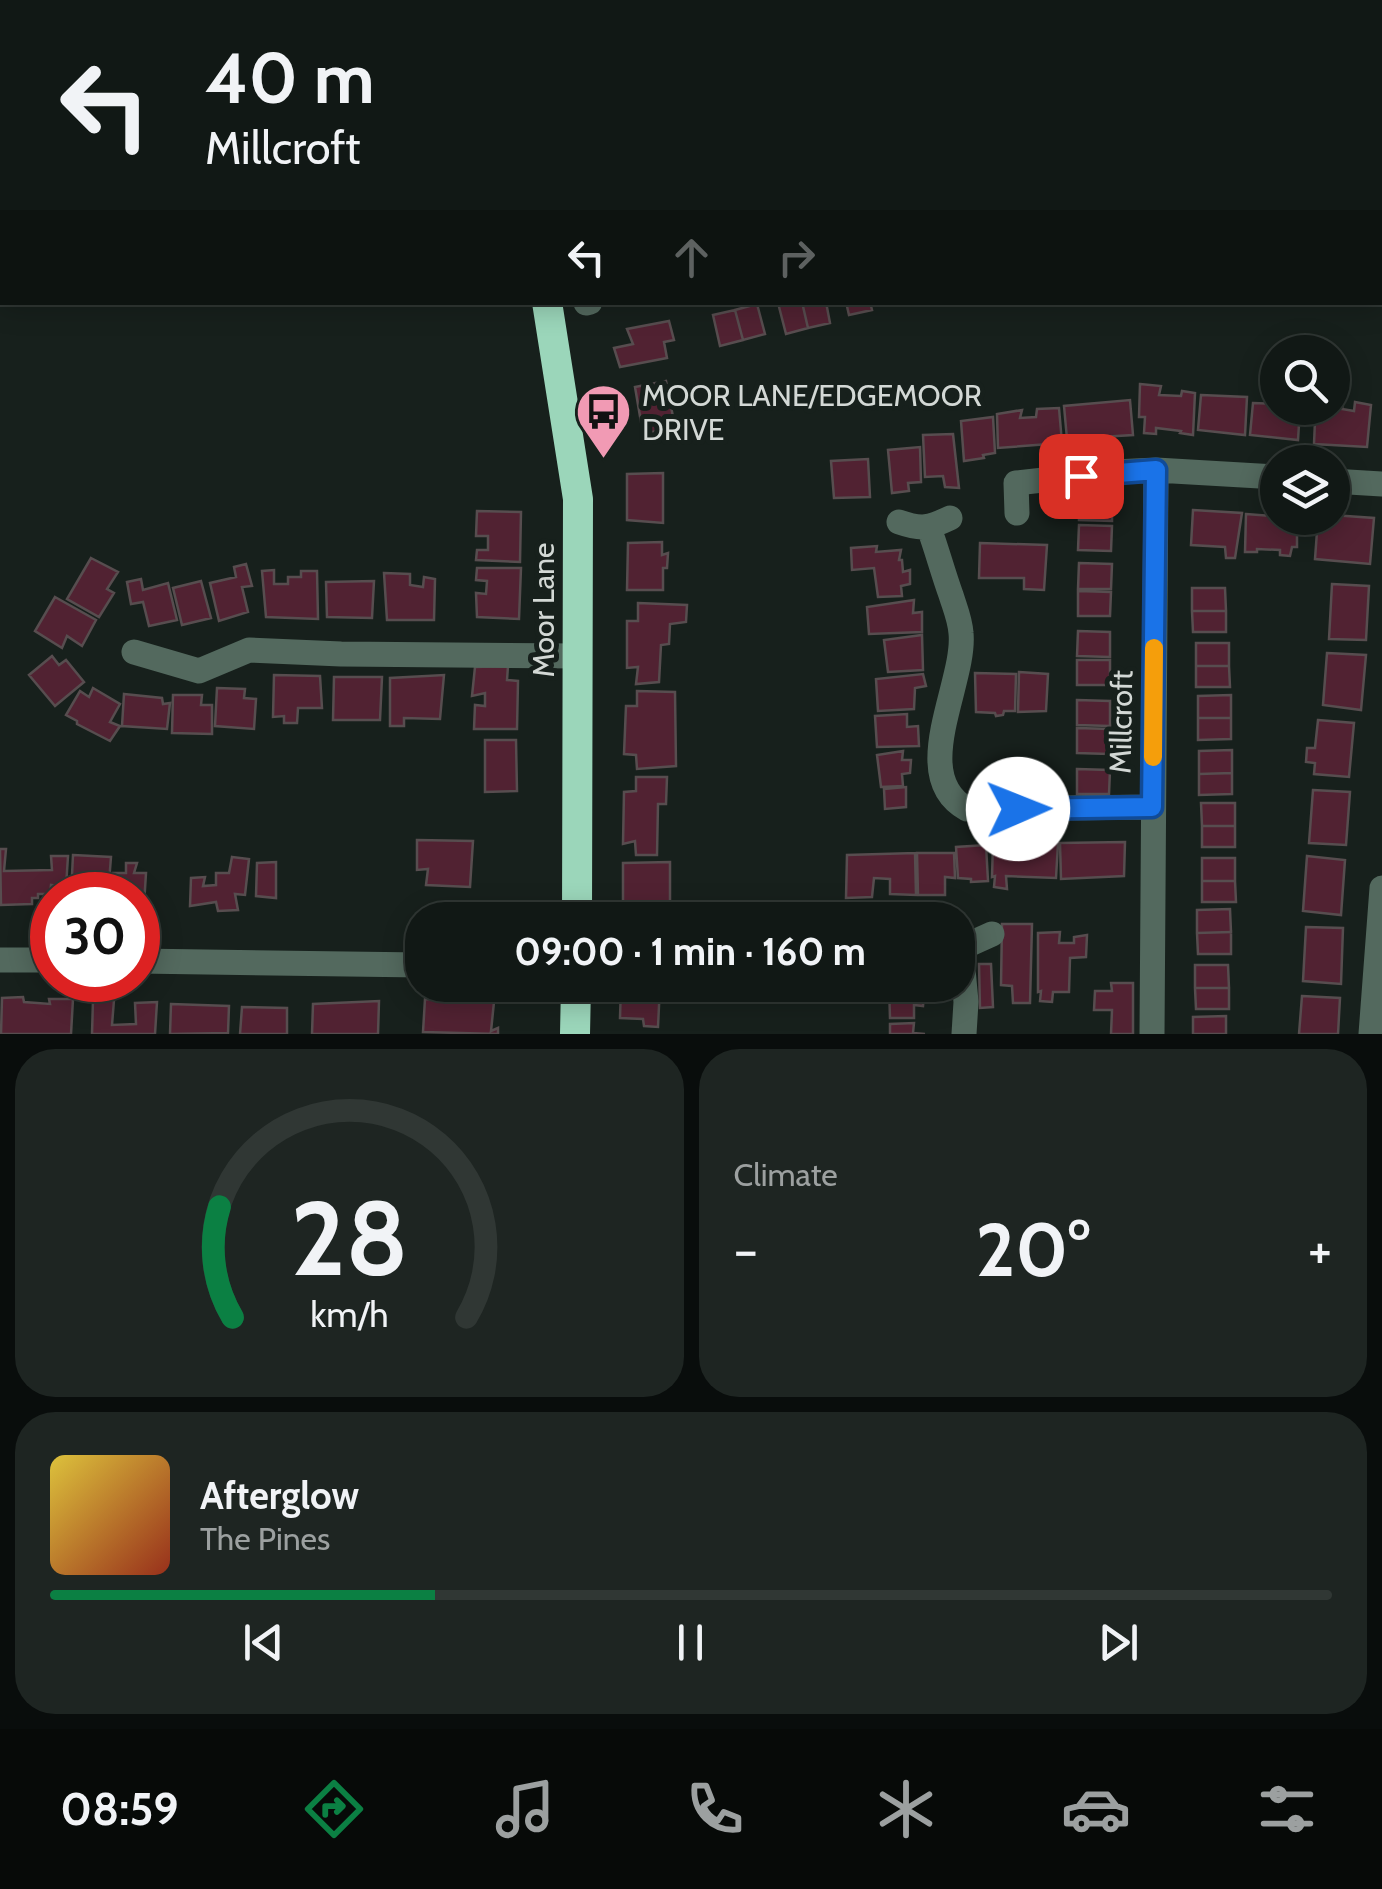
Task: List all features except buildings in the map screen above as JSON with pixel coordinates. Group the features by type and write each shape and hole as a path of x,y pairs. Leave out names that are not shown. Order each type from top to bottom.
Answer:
{"highway":[{"name":"Moor Lane","path":"547,305 578,499 577,902"},
{"path":"575,1034 576,1002"}],"street":[{"path":"1017,513 1016,483 1156,470 1260,477"},
{"name":"Millcroft","path":"1152,1034 1156,470"},
{"path":"1350,482 1382,484"},
{"path":"899,522 914,527 940,523 962,635 959,668 942,720 940,759 943,782 958,804 966,808 1018,809 1152,807"},
{"path":"134,652 199,672 249,650 578,656"},
{"path":"1014,776 1018,809"},
{"path":"1371,1034 1382,888"},
{"path":"975,940 992,934"},
{"path":"0,960 30,960"},
{"path":"160,961 405,965"},
{"path":"964,1034 966,1002"}],"slow traffic":[{"path":"1153,757 1154,648"}],"place":[{"name":"MOOR LANE/EDGEMOOR DRIVE","path":"603,461"}],"route":[{"path":"1018,809 1152,807 1156,470 1081,476"}]}
